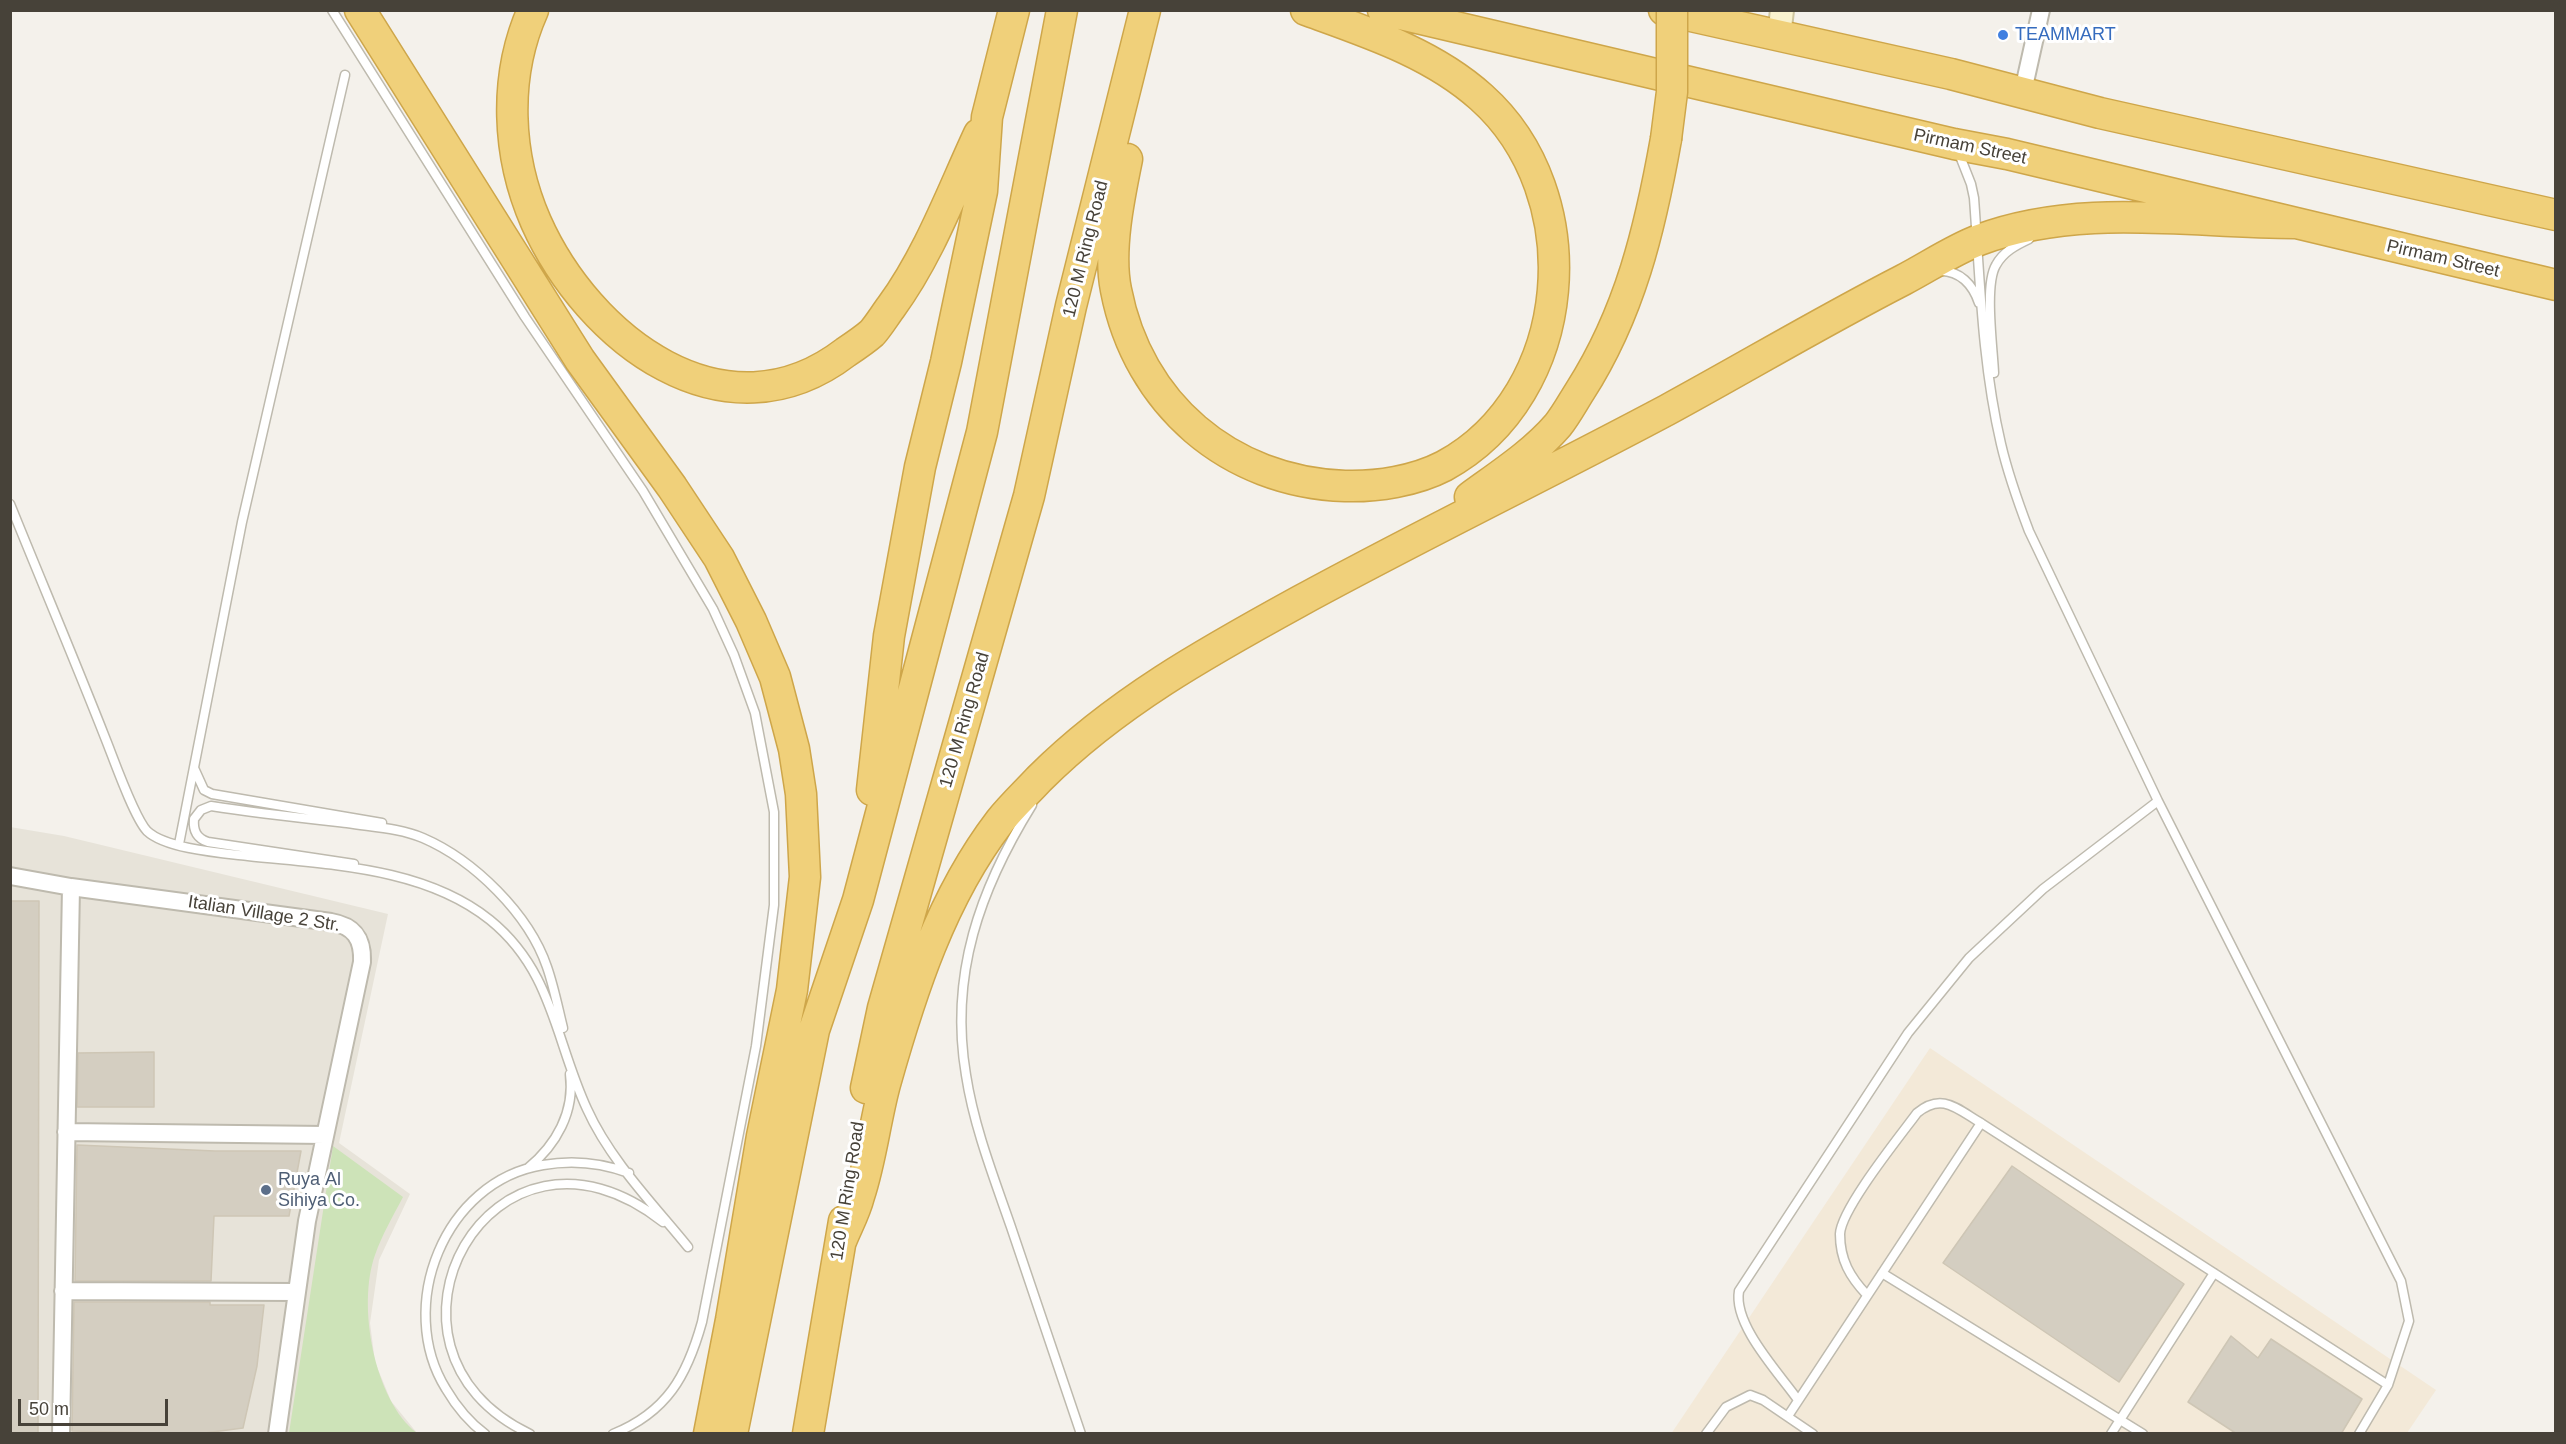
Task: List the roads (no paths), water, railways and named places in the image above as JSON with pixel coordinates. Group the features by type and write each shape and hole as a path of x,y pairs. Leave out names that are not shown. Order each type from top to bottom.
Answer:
{"highway":[{"path":"360,10 580,360 672,487 719,558 751,621 775,676 794,749 801,794 805,877 792,990 762,1136 709,1434"},
{"path":"533,10 519,51 514,76 513,130 525,189 549,250 568,279 614,331 675,372 716,385 750,389 790,382 830,365 872,332 910,280 987,117"},
{"path":"858,900 889,636 920,467 946,362 982,191 987,117 1014,10"},
{"path":"732,1434 814,1030 858,900 982,432 1062,10"},
{"path":"1155,13 1128,151 1118,210 1114,254 1115,286 1120,308 1143,368 1180,416 1201,435 1242,462 1263,471 1311,484 1357,486 1389,483 1444,466 1484,435 1515,401 1536,362 1550,320 1555,282 1552,232 1547,206 1532,163 1509,126 1481,96 1428,60 1377,36 1306,10"},
{"name":"Pirmam Street","path":"1383,10 1954,144 2007,154 2556,285"},
{"path":"1664,10 1780,24 2100,113 2556,215"},
{"path":"1410,543 1525,456 1558,425 1585,383 1624,307 1647,229 1666,139 1672,92 1672,10"},
{"name":"120 M Ring Road","path":"808,1434 841,1241 857,1126 883,1008 1029,495 1071,306 1155,13"},
{"path":"841,1241 859,1197 885,1086 923,965 950,900 993,832 1017,801 1055,763 1112,714 1214,648 1410,543 1549,473 1977,241 2045,223 2120,216 2294,223"}],"street":[{"path":"2023,91 2041,10"},
{"name":"Italian Village 2 Str.","path":"10,876 71,887 331,922 351,928 361,943 362,962 307,1221 277,1434"},
{"path":"61,1434 71,887"},
{"path":"66,1132 325,1135"},
{"path":"63,1291 297,1292"}],"lane":[{"path":"332,10 525,317 643,491 713,609 734,656 757,724 774,812 774,905 756,1046 702,1322 685,1369 670,1394 649,1415 613,1434"},
{"path":"178,844 242,522 345,75"},
{"path":"1954,144 1971,184 1993,404 2013,489 2030,531 2158,801 2401,1281 2409,1322 2388,1385 2359,1434"},
{"path":"2084,229 2127,223 2194,220"},
{"path":"1993,404 1994,342 1990,294 1993,271 2002,256 2010,249 2036,238"},
{"path":"1898,282 1937,271 1954,273 1972,286 1983,314"},
{"path":"10,504 145,829 155,836 208,852 310,863 426,883 488,918 511,938 534,969 591,1117 629,1173 688,1247"},
{"path":"1044,789 1112,714"},
{"path":"193,765 200,784 212,794 358,818 397,826 422,837 470,866 510,905 546,964 557,1001 571,1080 569,1109 560,1130 546,1152 528,1168"},
{"path":"1037,796 999,863 982,901 971,937 962,998 963,1055 974,1113 1081,1434"},
{"path":"1798,1400 1756,1342 1738,1308 1739,1291 1908,1033 1969,958 2043,889 2158,801"},
{"path":"389,875 319,857 208,842 202,840 195,832 194,819 201,810 211,806 388,829 422,837"},
{"path":"1867,1295 1850,1276 1843,1253 1840,1232 1849,1209 1917,1113 1926,1105 1934,1102 1947,1104 1981,1123 2388,1385"},
{"path":"1788,1416 1981,1123"},
{"path":"485,1434 461,1411 441,1380 433,1362 426,1324 427,1286 445,1237 463,1211 499,1182 528,1168 582,1163 615,1168 629,1173"},
{"path":"530,1434 496,1415 483,1403 462,1375 450,1345 446,1314 449,1286 458,1257 471,1235 493,1210 513,1197 536,1188 563,1183 592,1185 622,1195 653,1214 676,1232"},
{"path":"1882,1273 2143,1434"},
{"path":"2111,1434 2214,1273"},
{"path":"1706,1434 1726,1407 1750,1395 1763,1400 1813,1434"}],"place":[{"name":"TEAMMART","path":"2003,35"},
{"name":"Ruya Al Sihiya Co.","path":"266,1190"}]}
